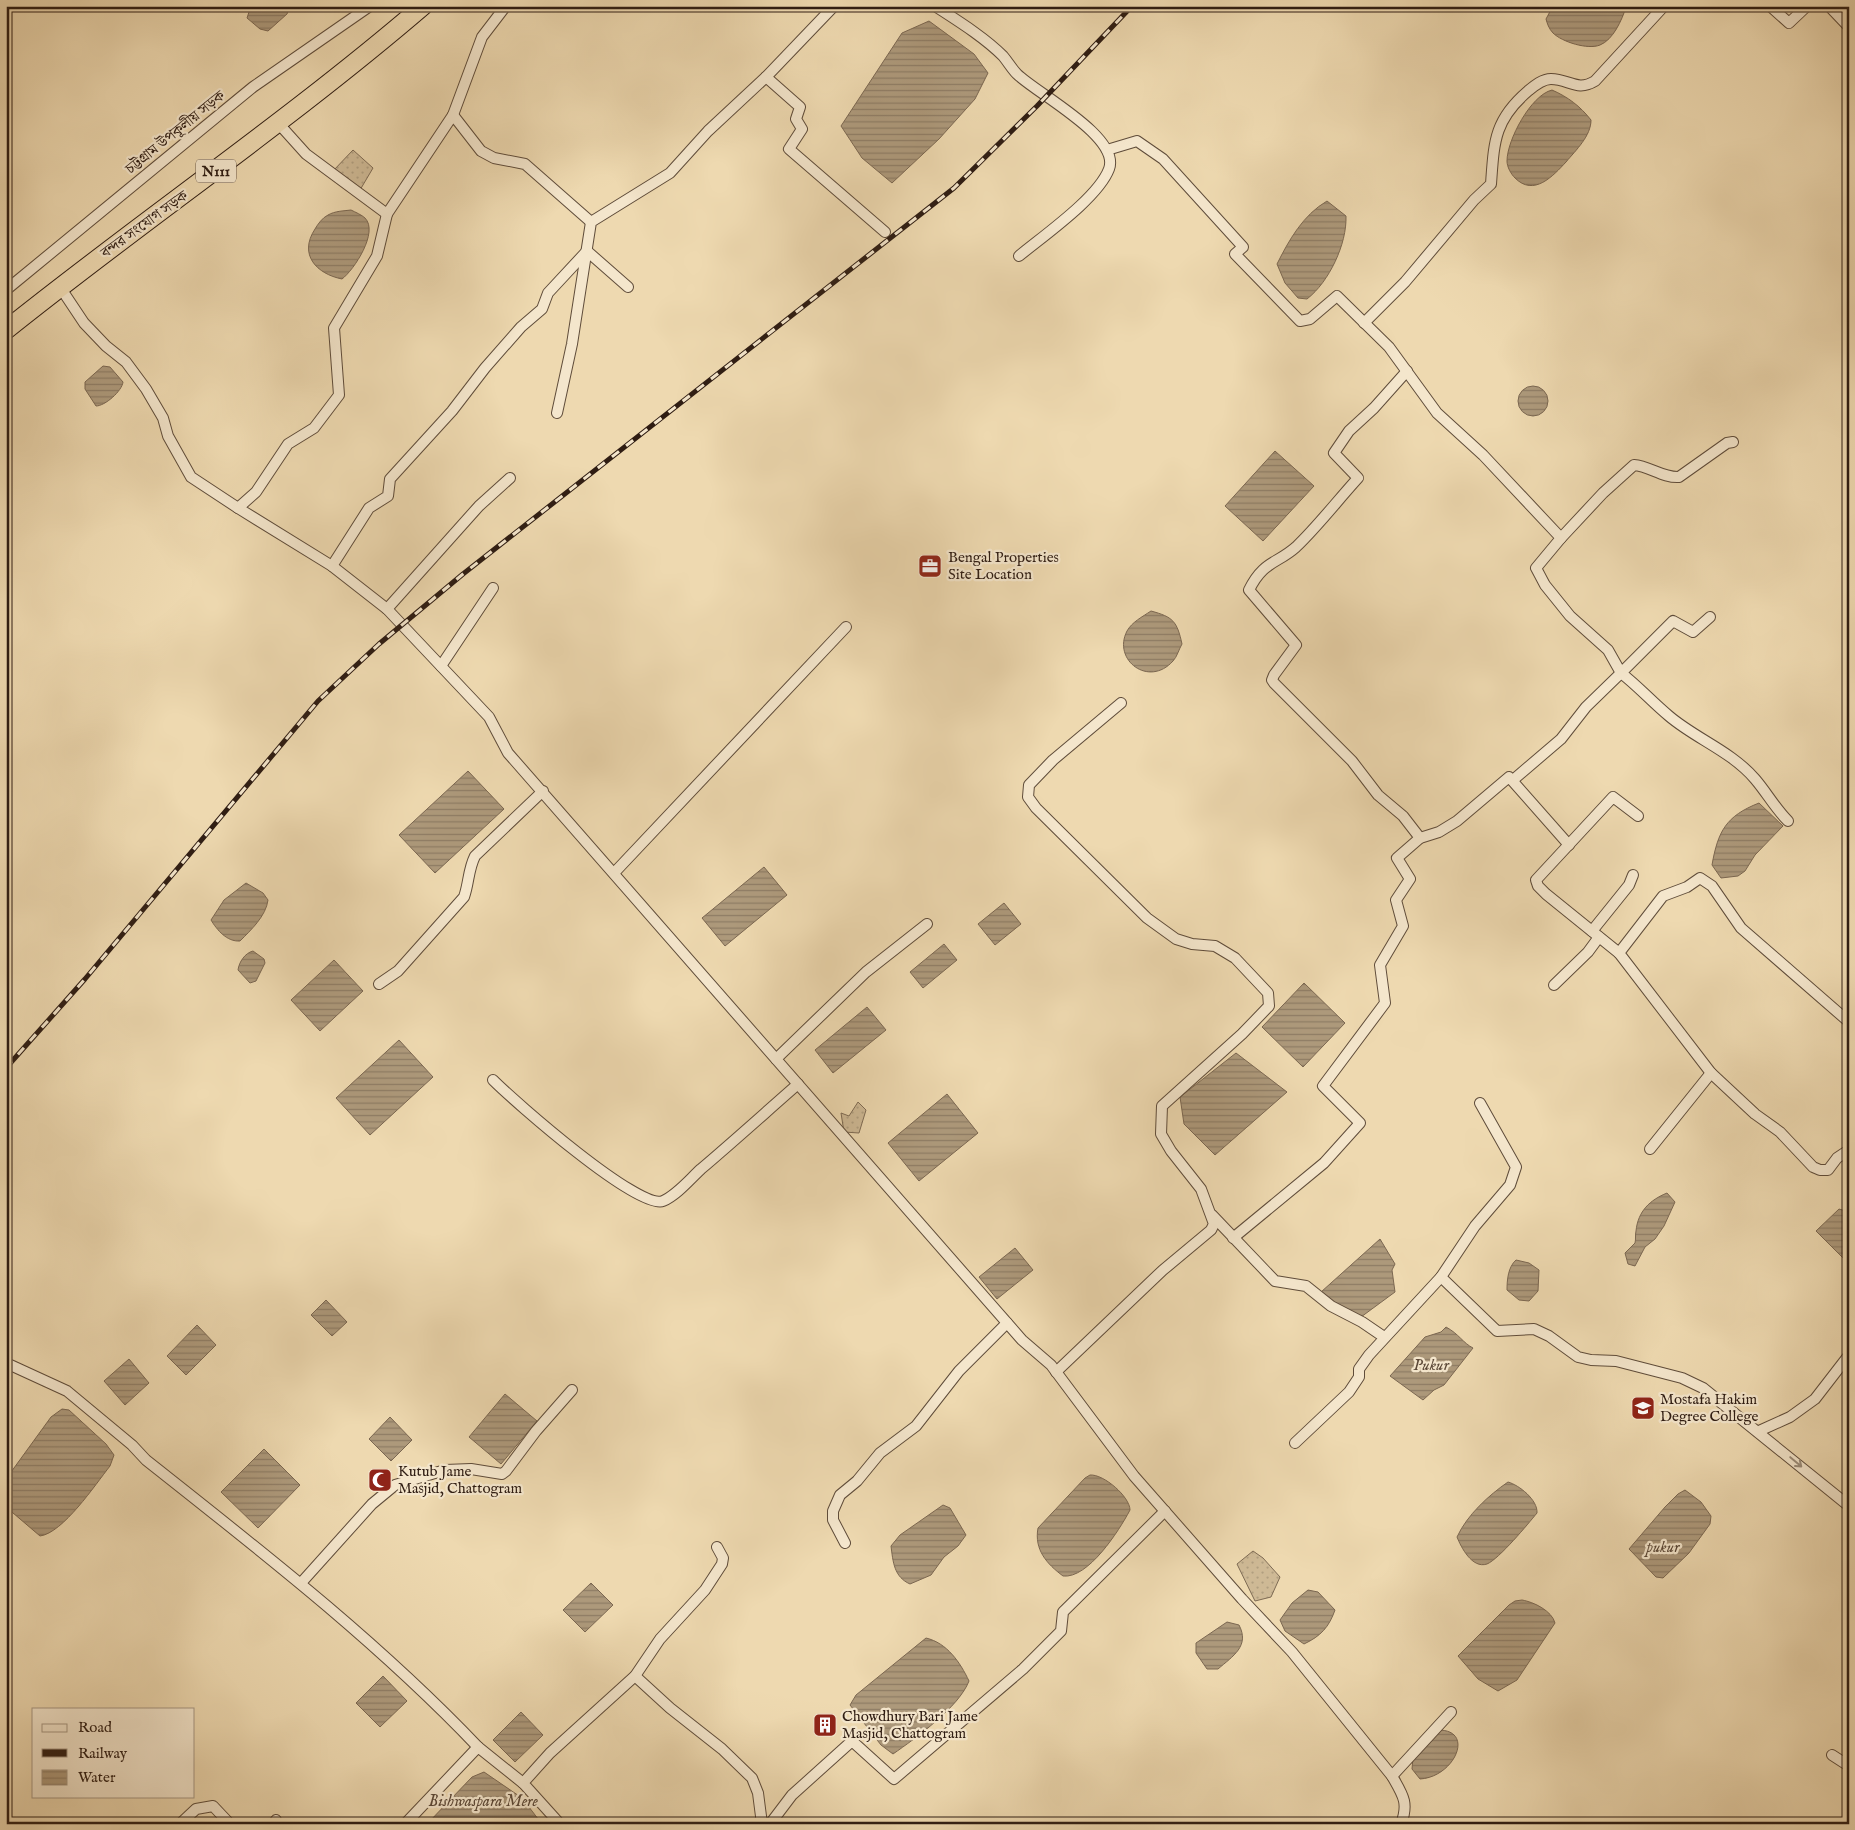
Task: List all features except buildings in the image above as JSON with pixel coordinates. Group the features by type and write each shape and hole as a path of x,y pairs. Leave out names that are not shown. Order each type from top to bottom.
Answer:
{"highway":[{"name":"বন্দর সংযোগ সড়ক","path":"6,330 60,287 279,124 423,6"}],"street":[{"name":"চট্টগ্রাম উপকূলীয় সড়ক","path":"6,290 253,87 370,6"},
{"path":"591,222 670,173 708,131 766,76 834,6"},
{"path":"935,6 1002,56 1017,75 1081,121 1107,150 1110,160 1109,169 1095,189 1019,256"},
{"path":"1364,323 1405,282 1474,200 1492,184 1494,147 1500,122 1515,102 1536,84 1550,79 1578,86 1586,86 1595,80 1664,6"},
{"path":"1770,6 1789,23 1807,6"},
{"path":"1830,6 1849,27"},
{"path":"238,508 256,492 288,444 314,428 339,394 334,328 377,256 387,214 454,115 482,37 505,7"},
{"path":"766,76 800,107 796,118 802,130 789,149 885,232"},
{"path":"454,115 482,151 494,158 525,164 591,222"},
{"path":"279,124 306,154 387,214"},
{"path":"1107,150 1137,141 1163,159 1243,247 1235,254 1300,321 1310,319 1337,296 1389,347 1437,413 1484,455 1561,538"},
{"path":"557,413 572,344 591,222"},
{"path":"587,251 628,287"},
{"path":"332,566 369,508 388,496 390,479 452,411 485,368 521,327 542,309 548,293 587,251"},
{"path":"60,287 84,323 106,346 126,362 146,389 163,418 168,436 192,477 332,566 387,609 489,717 508,753 1007,1323 1056,1372 1134,1476 1292,1652 1392,1776 1404,1799 1406,1810 1401,1824"},
{"path":"1407,372 1374,408 1349,431 1334,453 1358,478 1295,548 1270,563 1259,573 1249,590 1296,645 1274,675 1274,683 1352,761 1378,795 1403,816 1420,838"},
{"path":"1733,442 1727,443 1679,477 1673,477 1634,465 1609,487 1561,538 1536,568 1545,585 1570,616 1608,650 1621,673 1638,686 1669,717 1726,753 1755,779 1774,806 1788,821"},
{"path":"387,609 479,506 510,478"},
{"path":"441,666 493,588"},
{"path":"1513,780 1561,739 1586,707 1673,621 1693,632 1710,617"},
{"path":"614,873 846,626"},
{"path":"1056,1372 1163,1270 1211,1230 1214,1224 1201,1189 1171,1151 1161,1134 1162,1106 1242,1034 1269,1006 1268,993 1235,958 1215,946 1192,944 1176,939 1147,918 1036,808 1028,797 1029,785 1053,760 1121,704"},
{"path":"1233,1238 1324,1163 1360,1123 1323,1086 1385,1003 1380,966 1404,926 1396,900 1410,879 1397,858 1420,838 1439,832 1457,821 1509,777 1526,799 1569,845"},
{"path":"379,984 398,971 464,897 468,886 469,868 475,856 543,792"},
{"path":"1638,816 1613,798 1536,880 1538,886 1619,953 1711,1072 1755,1114 1780,1132 1813,1167 1820,1170 1828,1170 1837,1158 1849,1150"},
{"path":"1554,985 1596,934 1634,875"},
{"path":"1619,953 1664,896 1687,887 1700,878 1712,886 1741,928 1849,1022"},
{"path":"776,1059 866,972 927,924"},
{"path":"1650,1150 1711,1072"},
{"path":"493,1080 526,1110 613,1179 634,1194 657,1202 664,1200 690,1179 798,1084"},
{"path":"1295,1443 1349,1392 1359,1377 1359,1368 1384,1337 1441,1277 1475,1226 1510,1185 1516,1167 1480,1103"},
{"path":"1211,1215 1275,1281 1306,1286 1330,1306 1362,1322 1384,1337"},
{"path":"1441,1277 1497,1331 1534,1329 1549,1336 1578,1357 1591,1360 1616,1361 1682,1378 1703,1388 1759,1431 1849,1506"},
{"path":"845,1543 833,1520 833,1512 840,1495 857,1481 880,1454 916,1426 959,1372 1007,1323"},
{"path":"1759,1431 1790,1417 1808,1405 1849,1355"},
{"path":"6,1363 67,1391 132,1445 146,1460 301,1583 443,1712 478,1747 524,1783 560,1824"},
{"path":"301,1583 372,1504 394,1485 445,1470 471,1469 502,1474 572,1390"},
{"path":"770,1824 792,1796 852,1741 894,1779 1023,1669 1061,1631 1063,1612 1165,1511"},
{"path":"524,1783 550,1753 635,1676 660,1639 705,1590 721,1568 723,1558 717,1547"},
{"path":"635,1676 670,1708 722,1749 752,1778 758,1794 762,1824"},
{"path":"1392,1776 1451,1712"},
{"path":"405,1824 478,1747"},
{"path":"1832,1755 1849,1766"},
{"path":"180,1824 196,1809 213,1806 230,1824"}],"shaded area":[{"path":"353,150 373,168 360,190 333,171"},
{"path":"858,1102 866,1110 859,1133 844,1132 841,1113 849,1116"},
{"path":"1253,1551 1263,1558 1280,1577 1271,1597 1255,1601 1237,1564"}],"water":[{"path":"251,6 290,6 287,14 268,31 260,29 247,18"},
{"path":"1553,6 1626,7 1609,39 1600,45 1582,46 1557,36 1548,26 1546,19"},
{"path":"929,21 974,54 988,73 975,99 939,139 892,183 862,158 841,126 902,33"},
{"path":"1552,90 1583,110 1591,120 1590,126 1582,142 1555,173 1543,182 1529,185 1515,178 1508,168 1508,152 1516,131 1529,109 1536,100"},
{"path":"1327,201 1346,216 1346,227 1340,250 1323,283 1307,299 1298,298 1285,283 1277,264 1292,237 1304,221"},
{"path":"351,210 365,218 369,224 369,232 363,250 353,268 342,279 325,273 313,262 309,255 310,238 319,223 328,215 339,211"},
{"path":"103,366 110,367 123,382 120,390 104,404 96,406 85,389 85,382"},
{"path":"1533,386 1539,387 1547,395 1547,407 1539,415 1533,416 1527,415 1519,407 1518,401 1519,395 1527,387"},
{"path":"1275,451 1314,486 1263,541 1225,506"},
{"path":"1151,611 1164,615 1173,621 1182,644 1173,661 1164,669 1154,672 1144,671 1135,667 1124,652 1127,631"},
{"path":"468,771 504,809 435,873 399,835"},
{"path":"1759,803 1783,826 1755,855 1745,871 1738,876 1721,878 1712,865 1717,843 1725,826 1739,813"},
{"path":"764,867 787,895 725,946 702,918"},
{"path":"246,883 263,893 268,900 267,906 249,932 240,941 235,941 223,935 211,920 224,900"},
{"path":"1004,903 1021,924 995,945 978,924"},
{"path":"944,944 957,960 923,988 910,972"},
{"path":"253,951 264,959 265,963 256,981 250,983 238,970 243,958"},
{"path":"334,960 363,991 320,1031 291,1000"},
{"path":"1304,983 1345,1023 1303,1067 1262,1027"},
{"path":"867,1007 886,1030 833,1073 815,1050"},
{"path":"399,1040 433,1077 370,1135 336,1098"},
{"path":"1236,1053 1287,1092 1215,1155 1184,1124 1180,1097"},
{"path":"947,1094 978,1133 919,1181 888,1143"},
{"path":"1667,1193 1675,1202 1664,1226 1655,1239 1645,1247 1635,1266 1628,1264 1625,1253 1635,1243 1637,1224 1642,1212 1655,1199"},
{"path":"1839,1209 1849,1212 1849,1260 1843,1258 1816,1231"},
{"path":"1380,1239 1395,1264 1392,1270 1395,1292 1361,1317 1326,1300 1321,1292"},
{"path":"1015,1248 1033,1270 997,1299 979,1277"},
{"path":"1516,1260 1529,1263 1539,1270 1538,1291 1529,1301 1519,1300 1507,1290 1510,1270"},
{"path":"326,1300 347,1322 332,1336 311,1315"},
{"path":"197,1325 216,1345 186,1375 167,1356"},
{"name":"Pukur","path":"1446,1327 1473,1348 1444,1385 1434,1390 1423,1400 1390,1376 1425,1337 1441,1332"},
{"path":"129,1359 149,1383 125,1405 104,1381"},
{"path":"505,1394 537,1421 501,1464 469,1437"},
{"path":"62,1409 69,1410 106,1444 114,1455 110,1466 68,1518 49,1533 40,1536 6,1507 6,1479 51,1417"},
{"path":"390,1417 412,1440 391,1461 369,1439"},
{"path":"264,1449 300,1485 258,1528 221,1492"},
{"path":"1090,1475 1102,1478 1115,1487 1126,1499 1130,1510 1111,1541 1092,1562 1073,1575 1063,1576 1043,1556 1038,1543 1038,1528"},
{"path":"1508,1482 1517,1486 1531,1498 1537,1513 1499,1555 1487,1564 1482,1565 1468,1556 1457,1537 1479,1506"},
{"name":"pukur","path":"1685,1490 1701,1502 1711,1516 1710,1524 1689,1553 1663,1578 1656,1577 1629,1549 1665,1507"},
{"path":"943,1505 950,1508 966,1535 958,1546 944,1557 931,1575 910,1584 897,1573 891,1546 900,1535"},
{"path":"591,1583 613,1605 585,1632 563,1610"},
{"path":"1308,1590 1318,1592 1335,1610 1324,1630 1304,1644 1285,1631 1280,1620 1292,1603"},
{"path":"1522,1600 1542,1608 1555,1623 1517,1680 1498,1691 1478,1679 1458,1656 1509,1605 1515,1601"},
{"path":"1227,1622 1239,1625 1242,1632 1241,1645 1234,1655 1218,1669 1207,1669 1196,1653 1196,1643"},
{"path":"926,1638 940,1644 952,1654 969,1681 964,1691 947,1711 925,1731 893,1754 881,1745 850,1705 856,1695"},
{"path":"383,1676 407,1701 380,1727 356,1703"},
{"path":"521,1712 543,1735 515,1762 493,1740"},
{"path":"1437,1730 1449,1732 1456,1737 1458,1745 1456,1753 1443,1770 1432,1776 1420,1779 1412,1769 1413,1757"},
{"name":"Bishwaspara Mere","path":"484,1772 522,1798 542,1824 427,1824 472,1777"}],"railway":[{"path":"6,1068 85,979 318,701 379,644 463,574 954,188 1037,106 1132,6"}],"place":[{"name":"Bengal Properties Site Location","path":"930,566"},
{"name":"Mostafa Hakim Degree College","path":"1643,1408"},
{"name":"Kutub Jame Masjid, Chattogram","path":"380,1480"},
{"name":"Chowdhury Bari Jame Masjid, Chattogram","path":"825,1725"}]}
